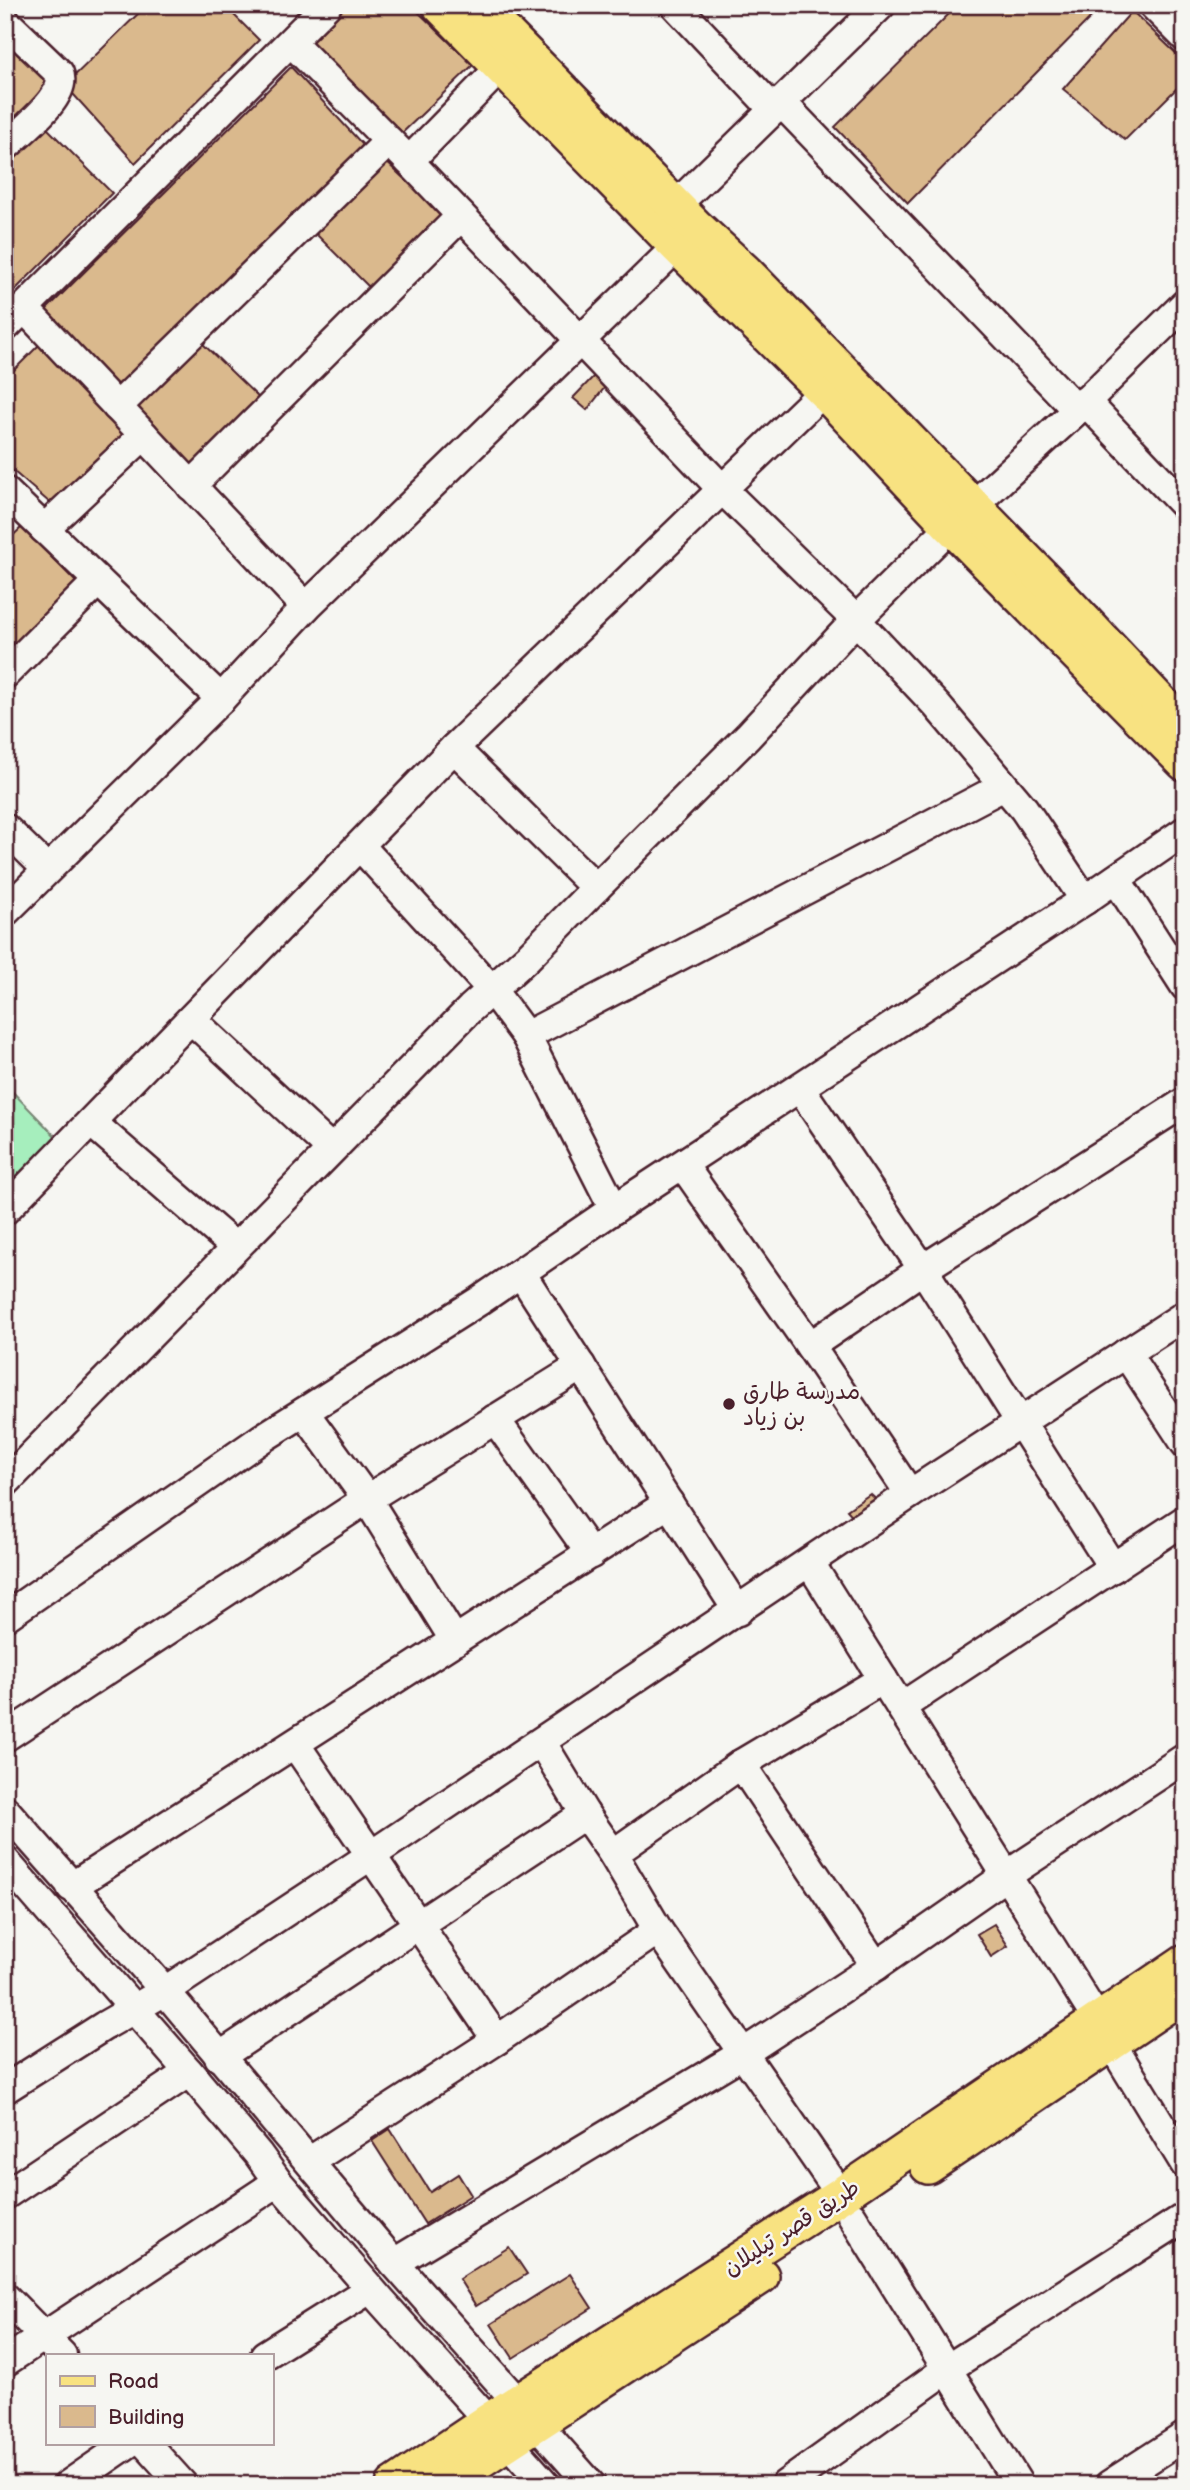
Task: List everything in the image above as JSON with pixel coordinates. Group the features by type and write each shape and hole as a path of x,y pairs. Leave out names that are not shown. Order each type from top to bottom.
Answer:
{"main road":[{"path":"440,5 501,67 683,226 745,272 1185,763"},
{"path":"478,5 683,226 824,391 961,516 1049,584 1185,728"},
{"name":"طريق قصر تيليلان","path":"394,2485 513,2422 847,2206 1105,2032 1185,1962"},
{"name":"طريق قصر تيليلان","path":"1105,2032 1185,1993"},
{"name":"طريق قصر تيليلان","path":"442,2485 513,2422"}],"street":[{"path":"306,607 117,407 15,317 327,5"},
{"path":"674,5 1185,506"},
{"path":"5,912 221,699 306,607 579,342 683,226 778,106 881,5"},
{"path":"1153,5 1184,34"},
{"path":"5,21 59,73 62,83 55,98 5,147"},
{"path":"290,42 409,161 723,490 856,620 937,706 1024,809 1085,900"},
{"path":"409,161 501,67"},
{"path":"117,407 389,141"},
{"path":"191,486 461,216"},
{"path":"5,1483 471,1008 748,736 856,620 961,516 1185,304"},
{"path":"5,1210 454,748 824,391"},
{"path":"44,529 144,435"},
{"path":"11,510 44,529 221,699"},
{"path":"5,674 98,582"},
{"path":"454,748 596,888"},
{"path":"526,1037 1004,786"},
{"path":"5,828 47,869"},
{"path":"5,1617 227,1462 521,1273 1185,831"},
{"path":"360,846 492,990 526,1037 614,1209"},
{"path":"1116,879 1185,986"},
{"path":"191,1019 331,1149"},
{"path":"800,1088 923,1269 1113,1568"},
{"path":"810,1346 923,1269 1185,1101"},
{"path":"92,1122 236,1247"},
{"path":"683,1165 910,1494"},
{"path":"521,1273 738,1611"},
{"path":"5,2089 104,2025 165,1991 542,1743 910,1494 1185,1315"},
{"path":"1126,1353 1185,1443"},
{"path":"5,1737 367,1499 581,1366"},
{"path":"304,1412 367,1499 455,1641"},
{"path":"495,1419 591,1555"},
{"path":"71,1887 669,1503"},
{"path":"901,1707 1185,1520"},
{"path":"810,1563 1185,2164"},
{"path":"613,1854 741,1764 883,1679"},
{"path":"542,1743 658,1930 847,2206 1019,2485"},
{"path":"295,1744 497,2040"},
{"path":"394,2263 742,2054 1185,1758"},
{"path":"741,1764 876,1966"},
{"path":"5,1810 165,1991 394,2263 513,2422 546,2485"},
{"path":"219,2057 585,1814"},
{"path":"5,1861 189,2072 278,2182 370,2288 513,2422 591,2485"},
{"path":"310,2161 497,2040 658,1930"},
{"path":"5,2194 189,2072"},
{"path":"5,2362 54,2346 278,2182"},
{"path":"785,2485 947,2369 1185,2217"},
{"path":"267,2354 370,2288"},
{"path":"5,2297 54,2346"},
{"path":"1109,2485 1183,2440"},
{"path":"68,2485 128,2444"},
{"path":"146,2444 183,2485"}],"green space":[{"path":"5,1084 64,1145 5,1200"}],"building":[{"path":"147,5 224,5 259,40 135,163 65,85"},
{"path":"347,5 411,5 473,65 399,136 309,43"},
{"path":"958,5 1103,5 908,203 835,127"},
{"path":"1132,11 1185,62 1185,80 1125,140 1063,89"},
{"path":"5,41 53,83 5,129"},
{"path":"291,67 363,145 115,393 45,311"},
{"path":"40,121 112,193 5,300 5,157"},
{"path":"383,159 444,216 375,293 311,229"},
{"path":"201,342 261,400 190,471 132,412"},
{"path":"39,345 132,437 58,510 5,464 5,379"},
{"path":"594,376 605,387 587,410 573,398"},
{"path":"22,527 80,586 11,655 5,650 5,543"},
{"path":"870,1494 879,1502 856,1520 847,1510"},
{"path":"994,1924 1008,1946 991,1957 977,1934"},
{"path":"390,2129 430,2192 458,2174 471,2195 425,2224 372,2141"},
{"path":"509,2247 527,2274 476,2306 459,2279"},
{"path":"570,2274 592,2308 513,2358 491,2324"}],"place":[{"name":"مدرسة طارق بن زياد","path":"729,1404"}]}
